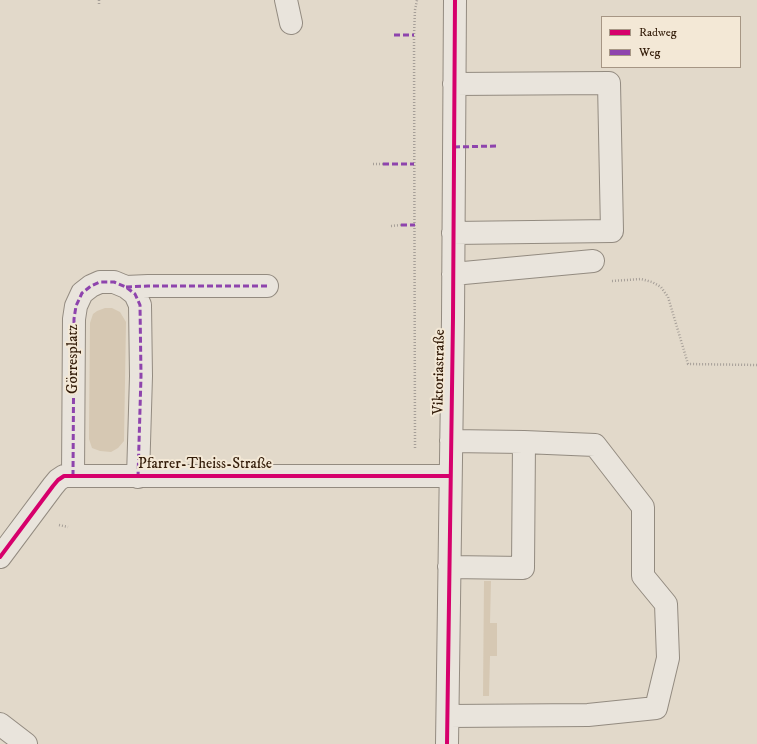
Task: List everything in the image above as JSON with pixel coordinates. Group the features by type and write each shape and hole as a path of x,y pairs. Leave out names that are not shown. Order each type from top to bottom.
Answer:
{"street":[{"path":"286,0 291,24"},
{"name":"Viktoriastraße","path":"447,744 455,0"},
{"path":"453,233 612,231 608,83 454,84"},
{"path":"452,274 593,261"},
{"name":"Görresplatz","path":"73,476 74,319 76,306 82,293 91,286 100,282 114,282 126,287 267,286"},
{"path":"126,287 135,294 140,305 141,376 138,477"},
{"path":"448,716 588,715 656,708 668,658 666,604 643,576 643,507 595,445 451,441"},
{"path":"449,568 523,568 524,442"},
{"name":"Pfarrer-Theiss-Straße","path":"0,557 58,480 64,476 450,476"},
{"path":"0,724 26,744"}],"path":[{"path":"415,477 414,35 417,0"},
{"path":"373,164 383,164"},
{"path":"391,226 401,226"},
{"path":"610,282 641,279 652,282 661,287 668,297 688,364 757,365"}],"shaded area":[{"path":"105,308 112,308 120,312 126,322 124,441 118,448 111,452 100,451 92,448 89,439 90,323 93,314"},
{"path":"484,581 491,581 490,623 497,623 497,656 490,656 489,696 483,696"}],"marked path":[{"path":"394,35 414,35"},
{"path":"454,147 497,146"},
{"path":"383,164 414,164"},
{"path":"401,225 415,225"},
{"path":"73,476 74,319 76,306 82,293 91,286 100,282 114,282 126,287 135,294 140,305 141,376 138,477"},
{"path":"126,287 267,286"}],"cycle path":[{"path":"447,744 453,318 455,0"},
{"path":"0,557 53,486 64,476 450,476"}]}
